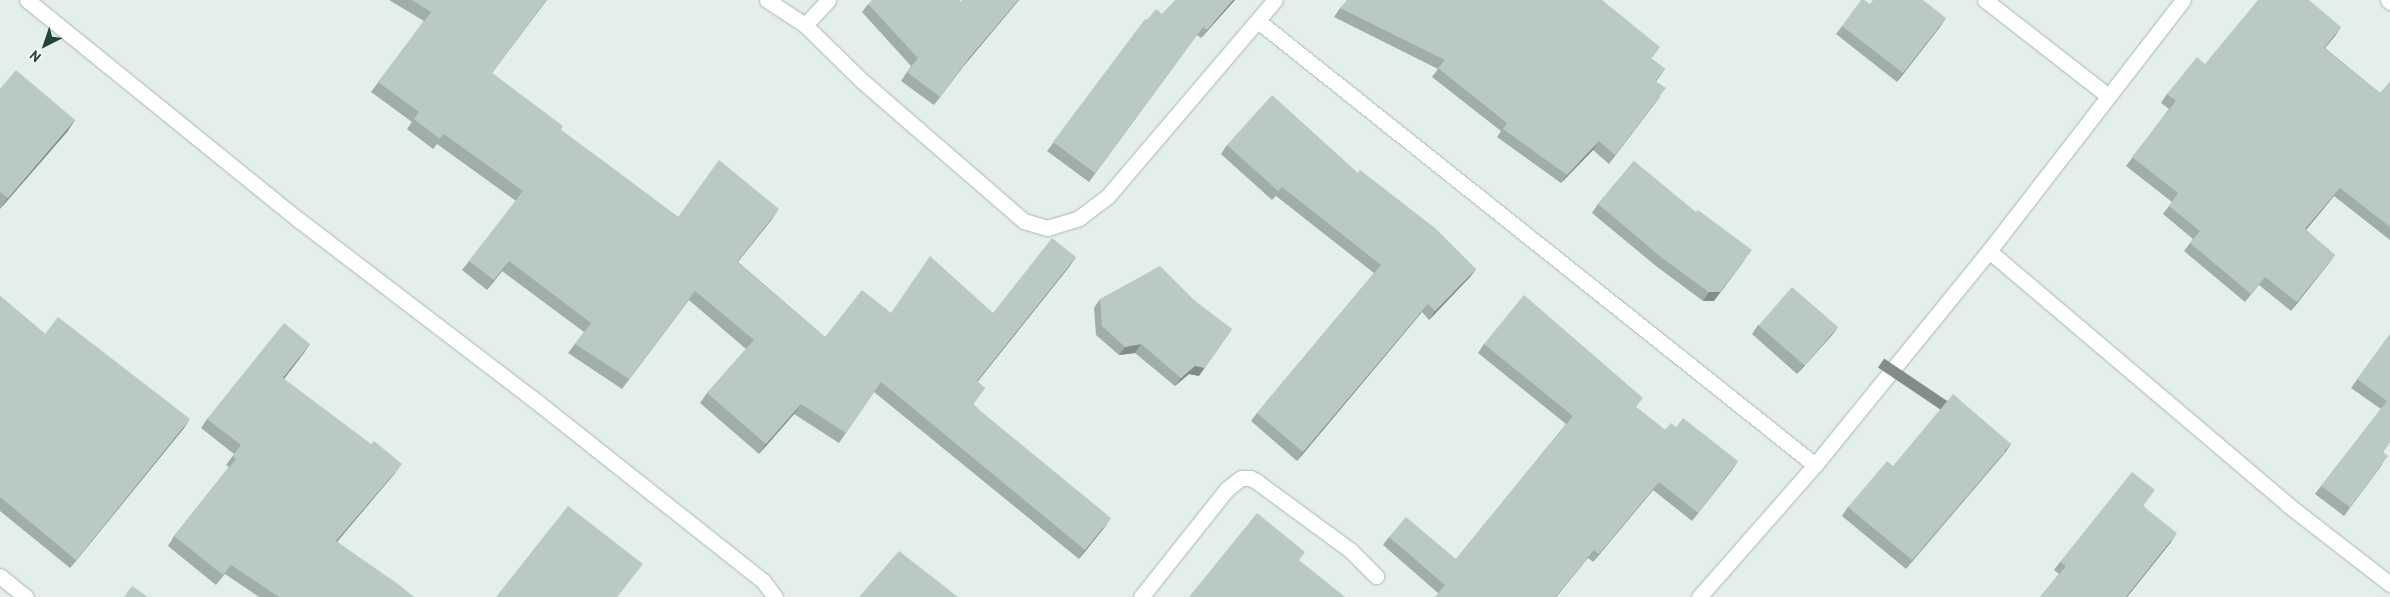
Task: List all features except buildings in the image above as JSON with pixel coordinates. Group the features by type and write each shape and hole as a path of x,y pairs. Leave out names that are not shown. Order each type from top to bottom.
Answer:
{"street":[{"path":"26,0 299,220 540,404 763,581 775,597"},
{"path":"767,0 806,25 861,80 1024,221 1047,228 1079,218 1108,196 1275,0"},
{"path":"806,25 828,0"},
{"path":"1985,0 2107,95"},
{"path":"1699,597 1816,464 1989,250 2107,95 2183,0"},
{"path":"1258,20 1816,464"},
{"path":"1989,250 2288,505 2390,584"},
{"path":"1141,597 1227,489 1241,478 1250,478 1256,481 1350,550 1376,576"},
{"path":"0,576 26,597"}]}
